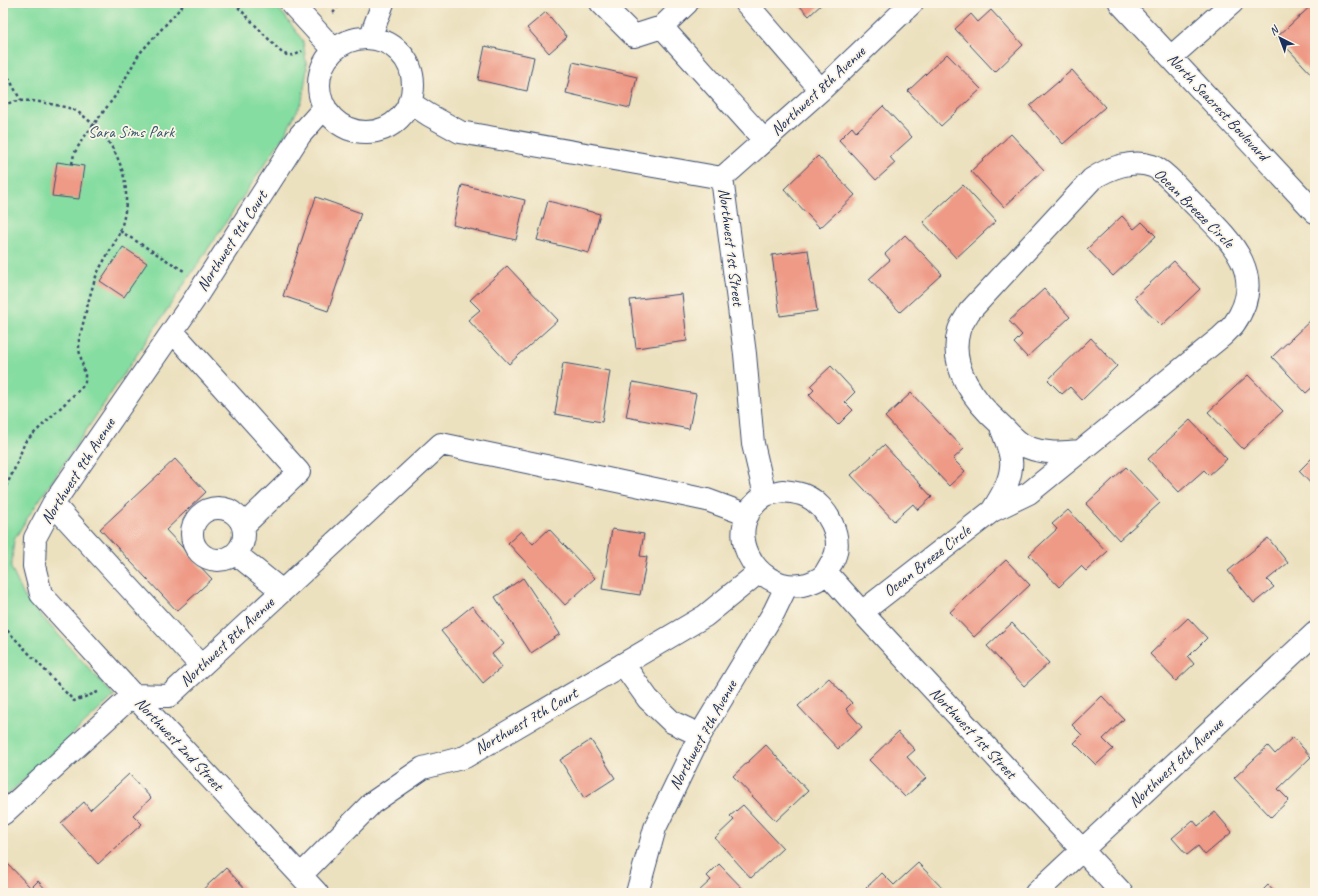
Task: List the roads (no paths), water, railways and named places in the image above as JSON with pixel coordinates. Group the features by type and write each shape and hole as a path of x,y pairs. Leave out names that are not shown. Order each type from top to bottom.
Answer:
{"street":[{"path":"291,3 334,50"},
{"path":"370,38 383,3"},
{"path":"601,3 634,36 662,26 687,3"},
{"path":"746,3 821,90"},
{"name":"Northwest 8th Avenue","path":"722,178 821,90 912,3"},
{"name":"North Seacrest Boulevard","path":"1120,3 1315,212"},
{"path":"1171,57 1232,3"},
{"path":"662,26 764,140"},
{"path":"357,38 370,38 384,41 396,49 406,60 412,73 413,88 409,102 401,116 388,126 374,131 358,131 344,126 333,118 325,107 320,93 320,77 324,62 334,50 357,38"},
{"name":"Northwest 1st Street","path":"409,102 460,132 722,178 744,354 753,444 765,495"},
{"name":"Northwest 9th Court","path":"141,377 173,332 300,135 325,107"},
{"name":"Ocean Breeze Circle","path":"862,612 992,511 1028,492 1081,451 1221,337 1233,324 1244,306 1247,289 1246,271 1239,255 1226,236 1167,176 1154,166 1137,163 1123,166 1104,171 1092,180 969,312 959,330 957,344 959,368 971,391 988,413 1025,446 1041,452 1059,453 1081,451"},
{"path":"173,332 299,472 244,526"},
{"name":"Northwest 9th Avenue","path":"41,594 34,566 35,538 53,504 141,377"},
{"name":"Ocean Breeze Circle","path":"992,511 1006,486 1012,467 1008,447 1000,424"},
{"name":"Northwest 8th Avenue","path":"133,695 169,696 441,444 707,500 748,515"},
{"path":"782,491 807,496 818,504 828,515 836,533 837,547 834,558 823,576 808,584 794,586 776,583 759,572 748,557 744,546 744,524 750,508 765,495 782,491"},
{"path":"53,504 201,666"},
{"path":"220,507 230,510 239,517 244,526 244,541 236,554 227,559 217,560 207,558 198,552 194,543 192,532 195,523 201,514 210,509 220,507"},
{"path":"236,554 282,591"},
{"name":"Northwest 7th Court","path":"300,875 372,803 423,768 465,757 705,616 759,572"},
{"name":"Northwest 1st Street","path":"826,572 1122,893"},
{"name":"Northwest 7th Avenue","path":"637,893 655,828 700,735 774,612 787,585"},
{"name":"Northwest 2nd Street","path":"41,594 317,893"},
{"name":"Northwest 6th Avenue","path":"1036,893 1315,633"},
{"path":"623,664 648,699 672,722 700,735"},
{"path":"3,814 133,695"}],"park label":[{"name":"Sara Sims Park","path":"131,132"}]}
